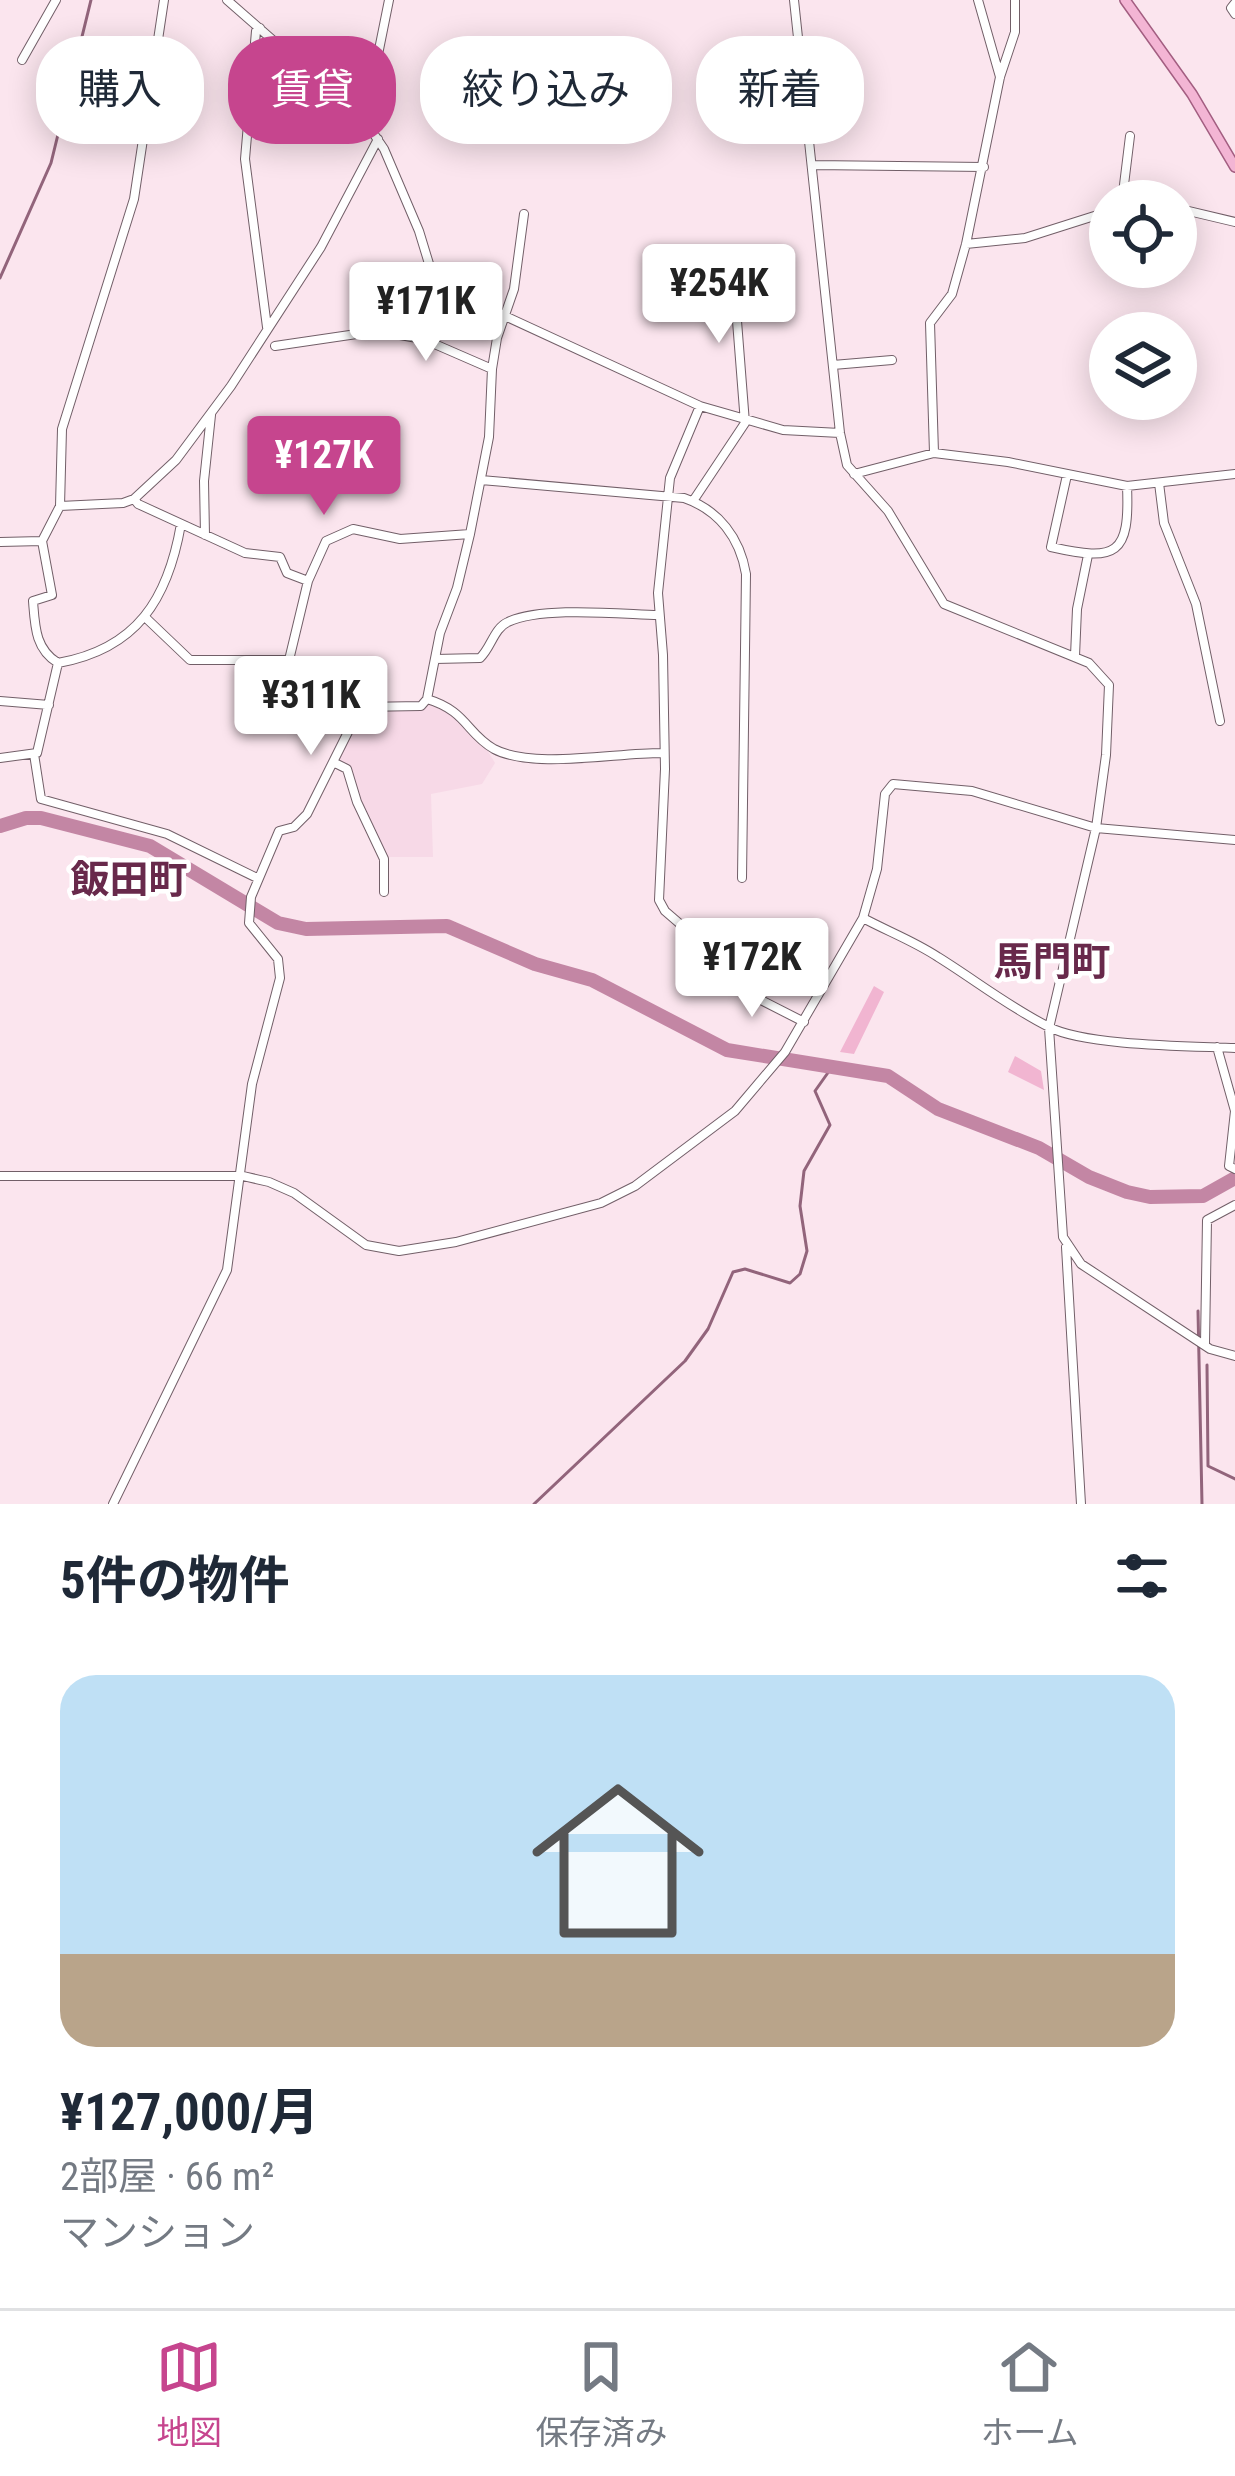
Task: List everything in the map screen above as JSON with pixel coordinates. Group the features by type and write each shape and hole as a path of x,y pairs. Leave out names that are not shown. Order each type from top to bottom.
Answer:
{"main road":[{"path":"1125,0 1192,94 1235,167"}],"street":[{"path":"22,60 56,0"},
{"path":"58,663 39,644 34,615 33,602 52,595 42,542 60,506 62,429 134,199 164,0"},
{"path":"226,0 270,36"},
{"path":"382,36 389,0"},
{"path":"794,0 847,465 888,512 944,604 1075,656 1102,674 1110,690 1096,828 1049,1028 1081,1504"},
{"path":"978,0 1000,77"},
{"path":"934,453 930,323 952,294 967,244 1000,77 1015,32 1015,0"},
{"path":"1235,3 1231,8 1235,14"},
{"path":"261,28 256,31 250,68 245,159 268,328"},
{"path":"1125,180 1130,136"},
{"path":"60,506 134,499 176,460 321,247 375,144"},
{"path":"380,144 442,287 700,406 804,433 840,434"},
{"path":"813,165 984,167"},
{"path":"1197,213 1235,222"},
{"path":"147,620 190,660 289,660 307,666 361,706 421,706 427,699 470,534 489,437 492,369 514,290 524,214"},
{"path":"967,244 1024,238 1089,218"},
{"path":"693,501 728,453 745,419 733,270"},
{"path":"274,346 377,331 423,339 492,369"},
{"path":"833,365 892,360"},
{"path":"700,406 673,467 658,615 664,655 665,827 659,900 665,911 738,974 755,997 804,1022"},
{"path":"205,535 203,481 211,413"},
{"path":"854,474 934,453 1008,462 1127,486 1235,474"},
{"path":"1067,475 1051,547 1088,555 1114,549 1122,542 1128,527 1127,486"},
{"path":"481,480 669,495 693,501 730,532 746,574 742,878"},
{"path":"1159,483 1165,523 1196,604 1220,721"},
{"path":"134,499 245,553 280,557 287,572 308,581"},
{"path":"58,663 83,658 147,620 177,547 181,524"},
{"path":"289,660 308,581 326,541 353,529 400,539 470,534"},
{"path":"0,542 42,542"},
{"path":"1075,656 1076,609 1088,555"},
{"path":"435,659 480,658 501,627 526,617 584,612 658,615"},
{"path":"58,663 34,754 41,799 169,834 257,878"},
{"path":"427,699 459,713 493,748 521,756 664,752"},
{"path":"0,701 49,705"},
{"path":"113,1504 224,1280 243,1176 252,1084 280,978 278,959 248,916 251,897 279,831 299,824 307,814 361,706"},
{"path":"0,758 34,754"},
{"path":"333,762 347,769 384,860 384,892"},
{"path":"0,1176 243,1176 294,1193 366,1244 399,1251 456,1242 601,1203 635,1186 735,1112 760,1086 804,1022 863,917 877,868 885,794 893,784 972,791 1096,828 1235,840"},
{"path":"863,917 935,955 1049,1028 1178,1047 1235,1048"},
{"path":"1217,1047 1235,1111 1232,1167"},
{"path":"1208,1347 1202,1334 1207,1220 1235,1204"},
{"path":"1066,1246 1081,1264 1208,1347 1235,1356"}],"shaded area":[{"path":"428,703 446,708 481,740 495,763 482,784 431,794 433,857 388,857 349,766 338,761 363,709 423,709"},
{"path":"874,986 884,992 854,1054 840,1052"},
{"path":"1015,1056 1041,1071 1044,1090 1008,1072"}],"waterway":[{"path":"0,278 51,163 91,0"},
{"path":"0,826 41,818 150,846 278,923 306,929 447,926 535,964 592,980 727,1050 888,1076 938,1109 1039,1148 1127,1192 1150,1197 1203,1196 1235,1178"},
{"path":"534,1504 685,1361 708,1329 733,1272 745,1269 790,1283 800,1274 807,1251 800,1206 804,1171 830,1125 815,1091 832,1067"},
{"path":"1198,1311 1202,1504"},
{"path":"1207,1365 1208,1466 1235,1479"}],"district":[{"name":"飯田町","path":"129,880"},
{"name":"馬門町","path":"1052,962"}]}
